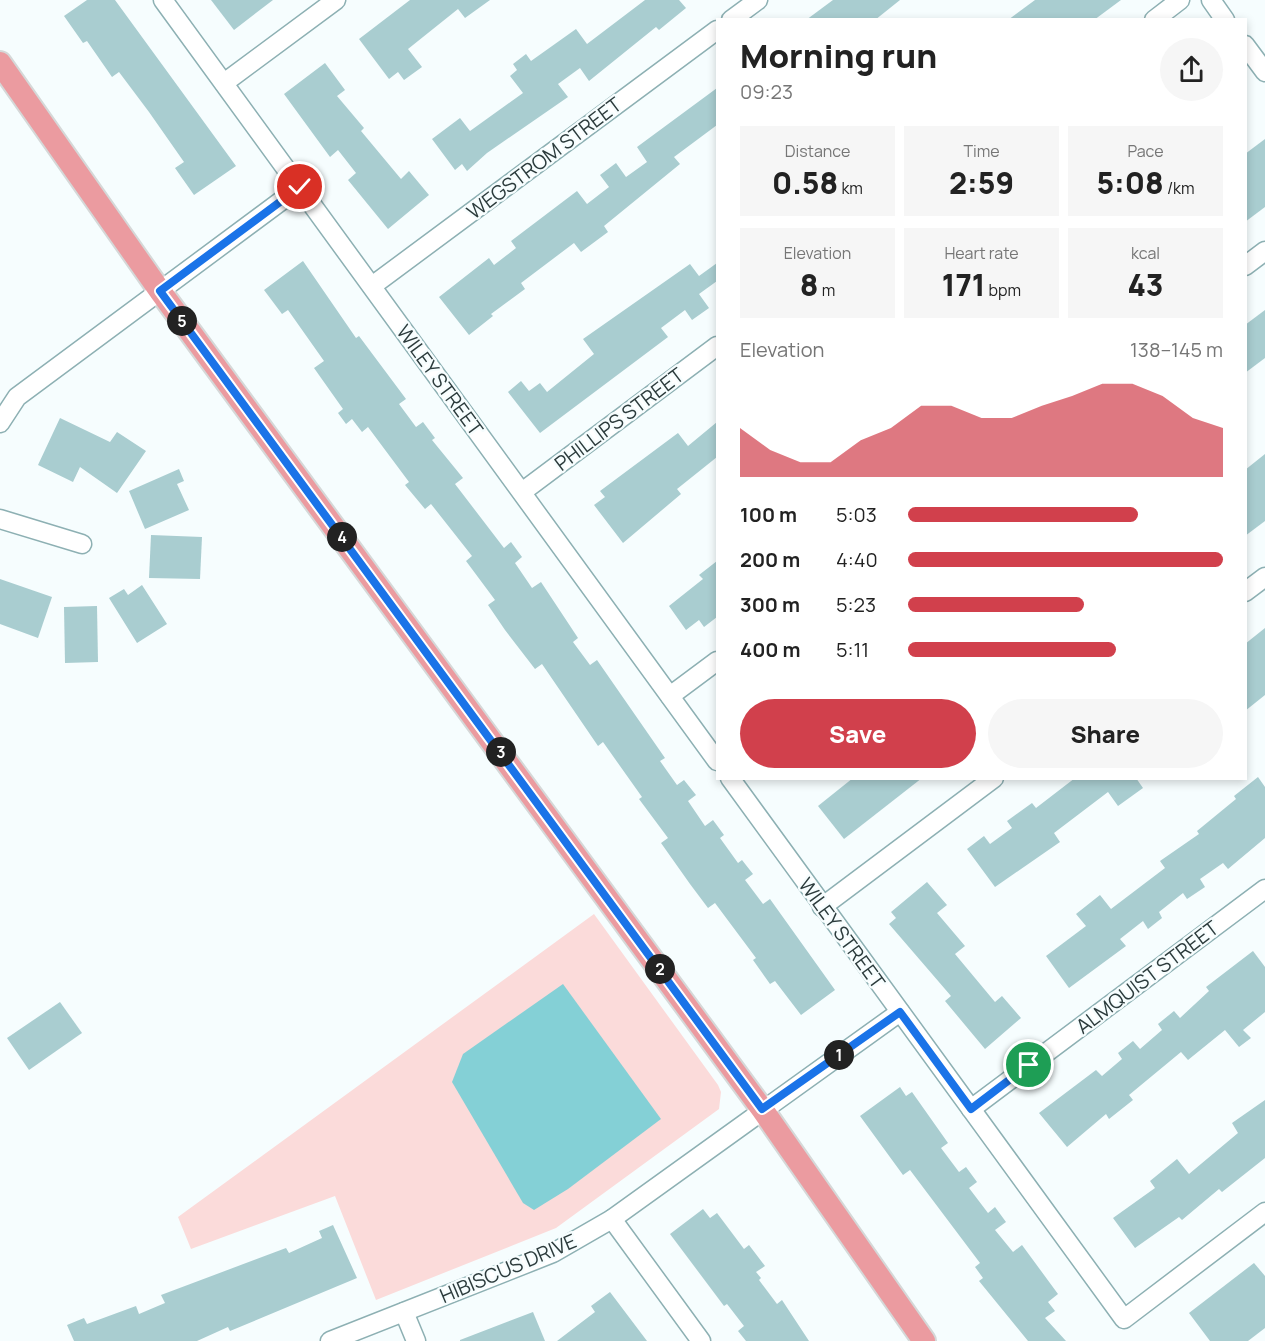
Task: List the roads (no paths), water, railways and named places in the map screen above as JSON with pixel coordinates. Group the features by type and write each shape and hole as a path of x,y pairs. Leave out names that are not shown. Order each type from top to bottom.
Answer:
{"main road":[{"path":"0,63 160,291 762,1109 924,1341"}],"street":[{"name":"WILEY STREET","path":"163,0 716,760"},
{"path":"224,83 336,0"},
{"path":"734,18 758,0"},
{"path":"1157,18 1180,0"},
{"path":"1211,0 1224,18"},
{"name":"WEGSTROM STREET","path":"372,286 716,31"},
{"path":"1247,48 1265,72"},
{"path":"0,423 17,397 300,187"},
{"path":"1247,264 1265,251"},
{"name":"PHILLIPS STREET","path":"522,492 716,347"},
{"path":"0,519 82,544"},
{"path":"1247,590 1265,577"},
{"path":"670,696 716,662"},
{"name":"WILEY STREET","path":"731,780 1124,1319 1265,1212"},
{"path":"822,907 991,780"},
{"name":"ALMQUIST STREET","path":"971,1109 1265,889"},
{"name":"HIBISCUS DRIVE","path":"330,1341 553,1253 612,1219 900,1012"},
{"path":"612,1219 701,1341"},
{"path":"404,1312 416,1341"}],"water":[{"path":"563,984 661,1119 568,1189 534,1210 523,1203 452,1082 463,1054"}]}
